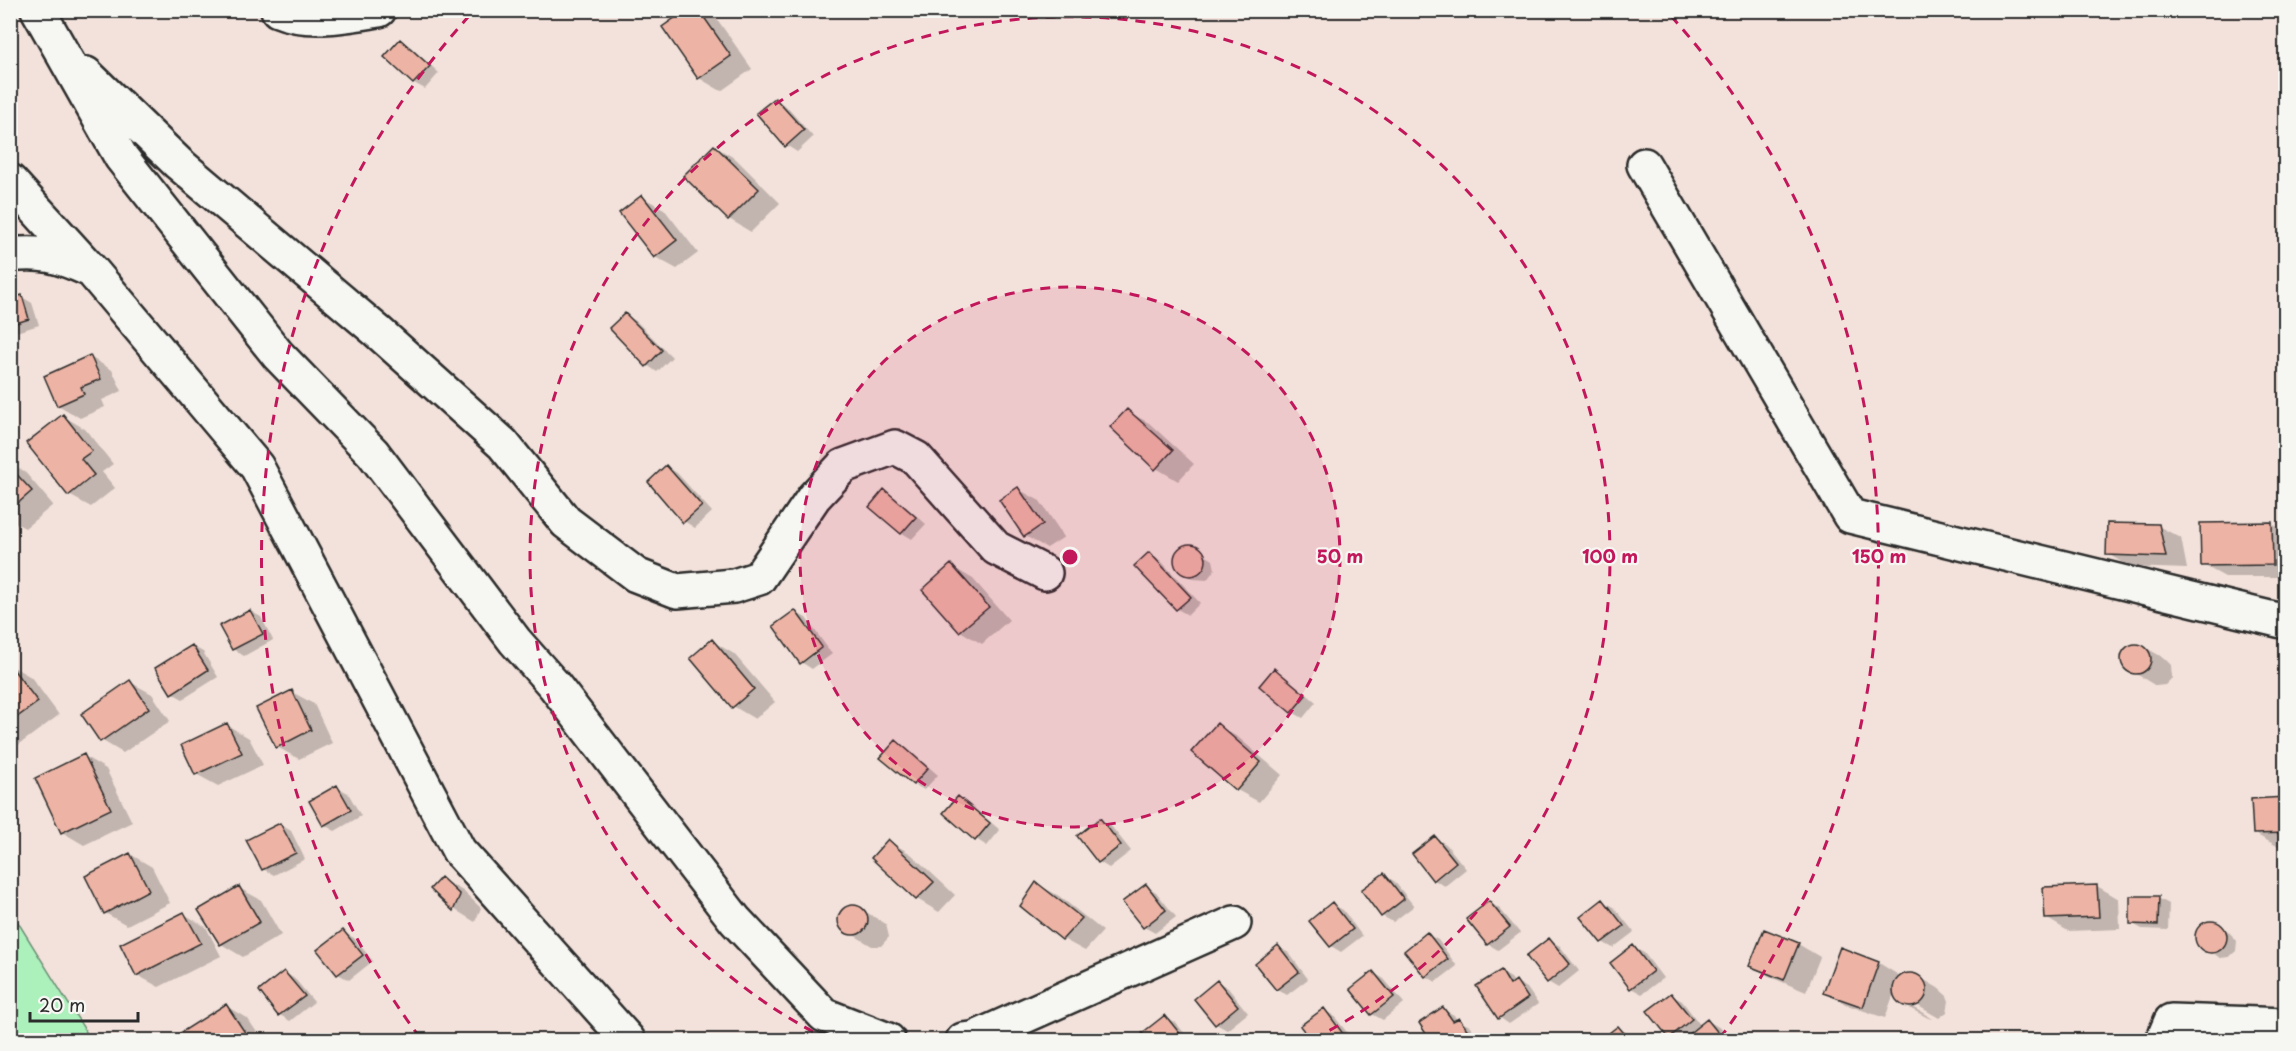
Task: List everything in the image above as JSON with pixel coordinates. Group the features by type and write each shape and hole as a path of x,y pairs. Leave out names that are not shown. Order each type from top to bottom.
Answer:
{"street":[{"path":"39,10 58,48 122,157 278,355 373,453 515,641 554,685 735,920 824,1015 888,1041"},
{"path":"278,10 286,14 327,17 379,10"},
{"path":"58,48 178,163 377,331 503,444 566,522 636,575 677,591 734,586 759,578 814,497 843,466 895,447 916,458 996,548 1045,573"},
{"path":"1644,165 1850,516 2286,621"},
{"path":"10,181 92,271 257,467 459,852 628,1041"},
{"path":"10,255 31,252 58,256 92,271"},
{"path":"963,1041 1234,922"},
{"path":"2163,1041 2171,1021 2286,1025"}],"green space":[{"path":"11,911 91,1040 11,1040"}],"building":[{"path":"686,10 699,10 731,56 698,79 662,27"},
{"path":"400,39 430,66 413,84 384,57"},
{"path":"775,98 804,130 785,147 756,113"},
{"path":"714,145 759,189 728,220 683,176"},
{"path":"642,195 677,240 654,258 619,213"},
{"path":"22,295 29,319 10,325 10,299"},
{"path":"625,313 662,350 646,367 609,328"},
{"path":"90,355 101,379 81,387 84,394 57,406 44,376"},
{"path":"1127,409 1173,450 1155,470 1110,427"},
{"path":"63,414 92,451 81,459 94,475 68,496 26,443"},
{"path":"666,465 702,506 683,523 648,482"},
{"path":"10,467 32,491 10,510"},
{"path":"1018,487 1043,524 1024,537 999,500"},
{"path":"884,489 916,517 901,534 869,507"},
{"path":"2272,522 2273,565 2201,566 2200,523"},
{"path":"2107,523 2159,524 2166,557 2106,555"},
{"path":"1190,544 1201,549 1206,560 1201,571 1190,576 1179,571 1174,560 1179,549"},
{"path":"1149,552 1191,597 1176,610 1134,566"},
{"path":"951,564 989,607 959,632 922,590"},
{"path":"250,610 263,634 232,650 219,626"},
{"path":"795,610 822,647 800,664 773,626"},
{"path":"712,639 754,689 732,708 690,658"},
{"path":"2136,644 2147,648 2151,659 2147,670 2136,674 2125,670 2121,659 2125,648"},
{"path":"192,645 208,670 171,694 155,668"},
{"path":"10,665 38,702 10,722"},
{"path":"1274,668 1306,695 1291,713 1259,686"},
{"path":"130,680 149,708 100,742 81,714"},
{"path":"292,690 311,730 276,748 256,708"},
{"path":"227,723 242,753 195,775 181,745"},
{"path":"1217,723 1261,762 1236,791 1191,752"},
{"path":"896,740 928,768 913,785 880,758"},
{"path":"84,754 111,809 61,833 35,778"},
{"path":"337,785 351,810 323,826 309,801"},
{"path":"958,796 990,823 975,841 943,813"},
{"path":"2286,797 2286,833 2253,834 2251,799"},
{"path":"1100,818 1121,845 1098,863 1077,836"},
{"path":"280,823 296,853 262,870 246,840"},
{"path":"1435,836 1456,862 1433,881 1412,854"},
{"path":"888,839 934,882 916,900 871,858"},
{"path":"130,853 149,890 104,914 85,876"},
{"path":"1384,873 1404,899 1381,917 1361,890"},
{"path":"441,877 460,895 453,911 430,889"},
{"path":"1036,882 1082,918 1062,940 1020,906"},
{"path":"1146,884 1166,910 1143,928 1122,902"},
{"path":"2097,885 2099,917 2045,919 2043,887"},
{"path":"239,886 260,922 220,945 198,910"},
{"path":"2130,896 2159,896 2158,925 2130,924"},
{"path":"1603,899 1624,926 1601,943 1580,917"},
{"path":"1489,901 1510,927 1487,945 1466,919"},
{"path":"1332,902 1353,929 1330,947 1309,921"},
{"path":"853,905 864,909 868,920 864,931 853,935 842,931 838,920 842,909"},
{"path":"184,912 201,943 136,976 120,944"},
{"path":"2211,921 2222,926 2227,937 2222,948 2211,953 2200,948 2195,937 2200,926"},
{"path":"1764,929 1799,943 1784,980 1749,966"},
{"path":"343,930 363,955 337,975 317,950"},
{"path":"1427,932 1448,959 1425,977 1404,951"},
{"path":"1549,938 1570,964 1547,983 1526,956"},
{"path":"1278,945 1299,972 1276,990 1255,964"},
{"path":"1633,945 1653,971 1630,989 1610,963"},
{"path":"1840,947 1879,962 1863,1007 1823,993"},
{"path":"1501,970 1510,985 1516,980 1528,998 1498,1019 1476,986"},
{"path":"284,971 305,996 278,1016 259,991"},
{"path":"1373,971 1394,997 1371,1015 1350,989"},
{"path":"1910,973 1922,978 1927,990 1922,1002 1910,1007 1898,1002 1893,990 1898,978"},
{"path":"1217,980 1238,1006 1215,1025 1194,999"},
{"path":"1671,993 1692,1019 1669,1038 1647,1011"},
{"path":"226,1004 250,1040 169,1040"},
{"path":"1443,1007 1453,1021 1459,1018 1471,1035 1463,1040 1430,1040 1419,1023"},
{"path":"1324,1008 1344,1035 1337,1040 1311,1040 1300,1026"},
{"path":"1165,1015 1185,1040 1148,1040 1142,1033"},
{"path":"1707,1019 1724,1040 1690,1040 1686,1036"},
{"path":"1618,1026 1630,1040 1600,1040"}]}
